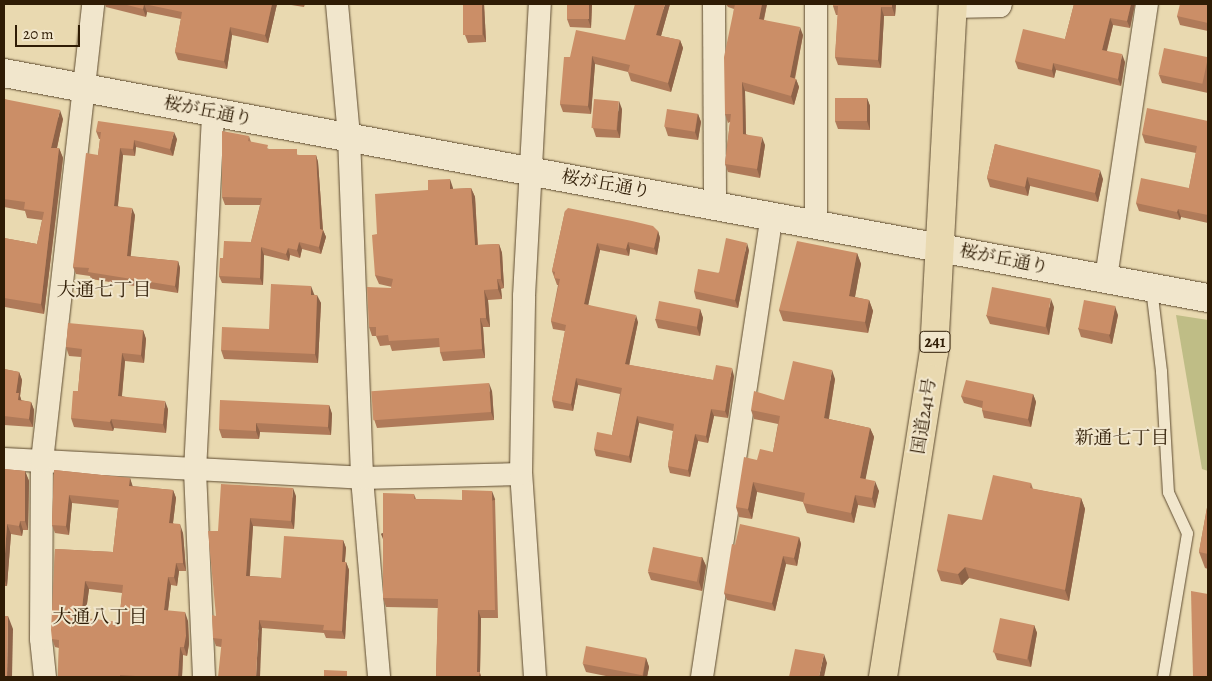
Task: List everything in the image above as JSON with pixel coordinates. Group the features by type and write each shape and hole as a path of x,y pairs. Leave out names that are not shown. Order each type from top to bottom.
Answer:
{"highway":[{"name":"国道241号","path":"882,677 934,352 943,247 953,5"}],"street":[{"path":"44,677 41,639 42,461 93,4"},
{"path":"337,4 349,137 362,478 379,677"},
{"path":"535,677 521,474 524,296 540,4"},
{"path":"714,4 715,204"},
{"path":"816,4 816,223"},
{"path":"953,5 1000,6 1001,4"},
{"path":"1106,278 1147,4"},
{"name":"桜が丘通り","path":"4,73 715,204 1208,298"},
{"path":"204,677 195,471 213,112"},
{"path":"702,677 772,215"},
{"path":"4,459 195,471 362,478 521,474"}],"lane":[{"path":"1150,288 1161,371 1168,492 1187,533 1163,677"}],"shaded area":[{"path":"1176,315 1208,320 1208,471 1202,469"}],"building":[{"path":"123,4 144,4 143,9"},
{"path":"144,4 272,4 265,35 230,27 224,61 175,52 182,12"},
{"path":"463,4 482,4 482,35 463,35"},
{"path":"567,4 589,4 589,19 567,19"},
{"path":"635,4 665,4 656,35 680,40 668,83 628,72 630,65 592,56 588,106 560,104 564,57 570,57 576,30 625,40"},
{"path":"735,4 762,4 759,19 800,27 790,77 796,79 791,96 742,82 743,134 762,137 757,169 725,164 731,114 725,114 724,57"},
{"path":"833,4 892,4 892,7 881,7 878,60 835,57 838,6 833,6"},
{"path":"1074,4 1131,4 1127,21 1110,18 1102,50 1122,54 1118,79 1053,63 1052,70 1015,61 1023,29 1065,39"},
{"path":"1180,4 1208,4 1208,23 1177,16"},
{"path":"1164,48 1208,57 1202,84 1158,74"},
{"path":"835,98 867,98 867,121 835,121"},
{"path":"4,99 60,110 51,148 59,148 41,304 4,298 4,238 37,244 44,212 24,209 25,202 4,199"},
{"path":"594,99 619,101 616,130 591,128"},
{"path":"1147,108 1208,121 1208,215 1178,209 1177,212 1136,203 1141,178 1189,188 1197,146 1142,134"},
{"path":"667,109 698,114 695,132 664,127"},
{"path":"98,121 174,132 170,149 134,140 133,149 120,148 114,206 132,208 127,256 178,261 175,286 88,272 89,268 73,267 86,153 98,155 101,132 96,131"},
{"path":"222,131 249,136 248,141 268,145 267,149 297,149 297,155 316,155 320,229 323,230 319,247 299,242 297,250 288,248 286,254 261,247 260,278 219,276 220,258 223,258 224,241 251,242 262,198 222,197"},
{"path":"995,144 1100,170 1095,193 1027,177 1025,187 987,178"},
{"path":"450,179 450,189 471,188 475,245 499,244 501,279 497,279 498,289 484,290 486,318 480,318 482,349 440,352 439,338 389,341 388,335 376,336 376,327 369,327 367,287 391,288 393,279 375,275 372,235 377,234 375,194 428,190 428,180"},
{"path":"568,208 653,226 658,231 654,248 628,242 626,249 597,243 584,304 636,315 625,364 713,380 716,365 732,368 725,411 711,409 706,436 695,434 688,470 668,466 674,424 637,416 629,456 594,449 597,432 612,435 622,388 576,378 571,404 552,400 566,325 551,321 560,279 554,278 555,272 552,271 565,211"},
{"path":"726,238 747,243 735,300 694,291 698,269 719,273"},
{"path":"797,241 857,253 849,296 869,300 865,322 779,310"},
{"path":"271,284 311,286 311,295 317,295 315,354 221,350 222,327 269,329"},
{"path":"992,287 1051,298 1045,327 986,315"},
{"path":"1084,300 1115,306 1110,335 1078,328"},
{"path":"659,301 700,309 697,327 656,319"},
{"path":"68,323 143,330 141,355 122,353 118,396 165,401 163,424 111,419 110,422 71,418 73,391 78,391 82,349 66,347"},
{"path":"793,361 832,370 824,418 870,428 860,478 875,481 872,498 855,495 851,513 803,503 805,493 753,482 748,509 736,507 744,457 757,460 760,449 773,452 780,416 751,410 754,391 784,400"},
{"path":"4,369 19,372 16,393 19,393 18,400 31,402 29,419 4,416"},
{"path":"966,380 1033,394 1028,419 982,410 983,401 961,396"},
{"path":"489,383 491,412 373,420 371,391"},
{"path":"220,400 329,405 328,427 256,423 256,431 219,429"},
{"path":"4,469 25,471 25,521 20,521 19,526 7,524 4,569"},
{"path":"54,470 130,478 129,486 173,490 169,523 180,524 183,563 176,563 174,577 168,577 164,610 185,612 186,636 184,647 180,647 178,677 120,675 120,677 58,677 59,640 52,639 51,630 55,549 113,552 119,500 69,495 66,526 52,525","holes":["85,581 123,585 119,622 81,618"]},
{"path":"993,475 1031,483 1030,488 1081,498 1065,590 965,567 958,574 937,570 948,514 982,520"},
{"path":"221,484 293,488 291,521 250,518 246,576 281,578 284,536 343,540 342,562 346,562 342,631 323,630 324,625 259,620 256,677 218,677 222,639 213,638 212,615 216,616 208,531 218,531"},
{"path":"462,490 492,491 495,610 478,610 477,672 480,672 479,677 436,677 438,599 383,598 383,493 414,494 414,499 462,500"},
{"path":"1208,502 1208,554 1199,552"},
{"path":"740,524 799,537 794,558 783,556 772,603 724,593 732,544 735,545"},
{"path":"653,547 702,557 697,582 648,571"},
{"path":"1191,591 1208,594 1208,677 1193,677"},
{"path":"4,616 8,616 7,677 4,677"},
{"path":"1000,618 1034,625 1027,660 993,652"},
{"path":"586,646 646,658 642,675 583,664"},
{"path":"795,649 824,654 819,677 789,677"},
{"path":"324,670 347,671 347,677 324,677"}],"district":[{"name":"大通七丁目","path":"104,291"},
{"name":"新通七丁目","path":"1122,439"},
{"name":"大通八丁目","path":"100,618"}]}
